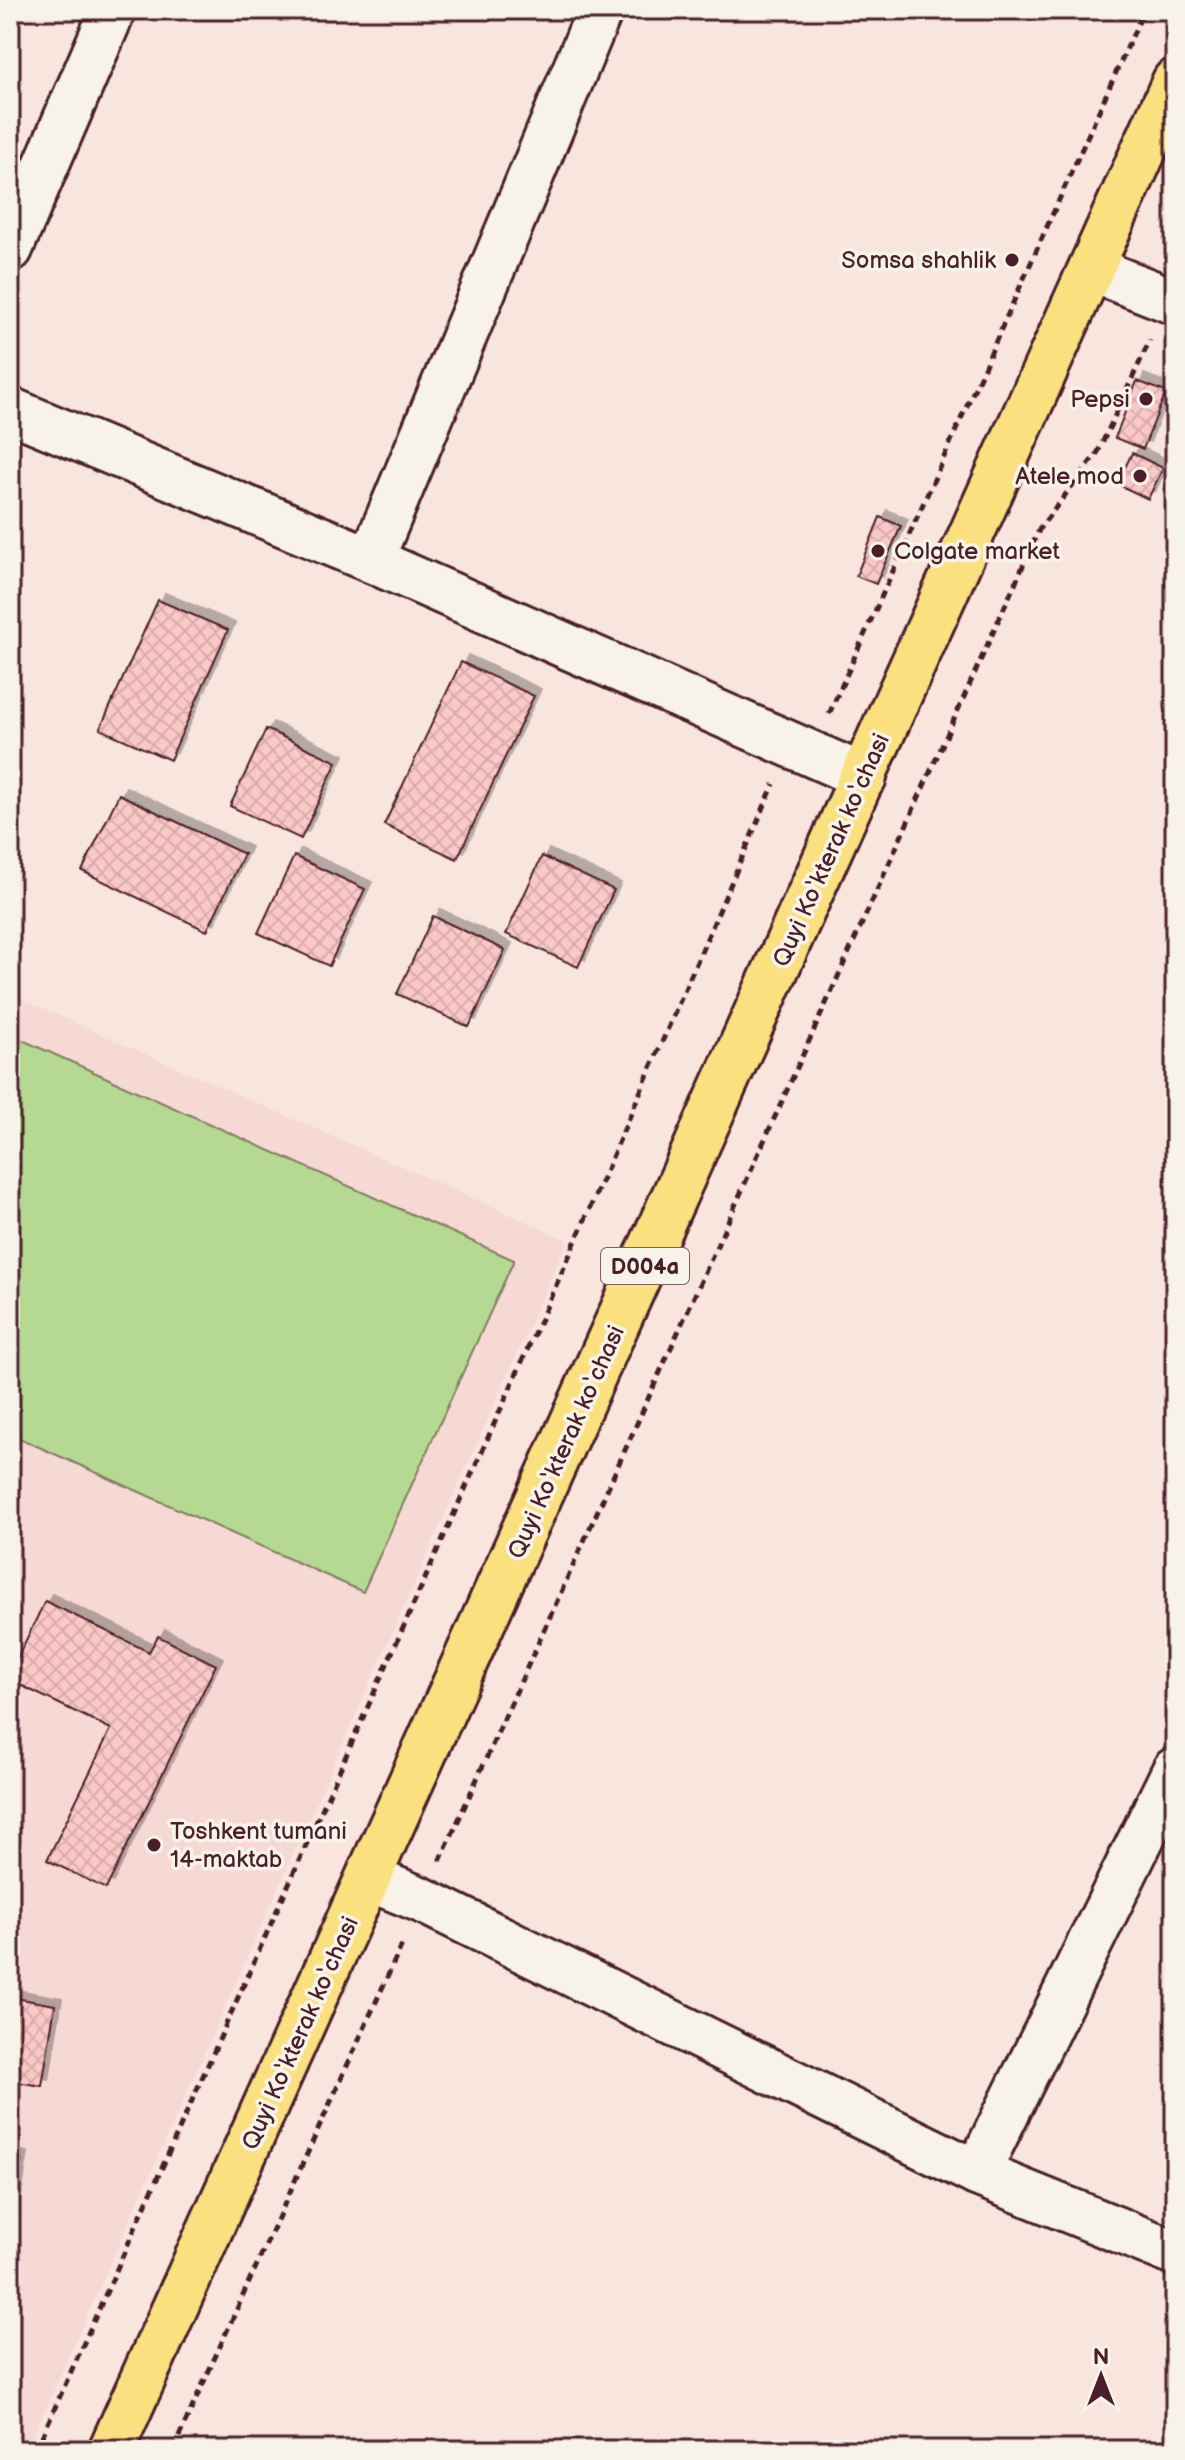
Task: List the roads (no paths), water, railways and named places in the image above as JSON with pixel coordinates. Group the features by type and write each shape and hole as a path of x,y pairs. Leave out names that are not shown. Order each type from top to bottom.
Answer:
{"main road":[{"name":"Quyi Ko‘kterak ko‘chasi","path":"111,2450 1175,81"}],"street":[{"path":"10,249 113,10"},
{"path":"371,560 600,10"},
{"path":"1091,269 1171,302"},
{"path":"10,410 371,560 864,777"},
{"path":"977,2173 1175,1770"},
{"path":"370,1879 422,1900 977,2173 1175,2253"}],"place":[{"name":"Somsa shahlik","path":"1012,260"},
{"name":"Pepsi","path":"1146,399"},
{"name":"Atele mod","path":"1140,476"},
{"name":"Colgate market","path":"878,551"},
{"name":"Toshkent tumani 14-maktab","path":"154,1845"}]}
